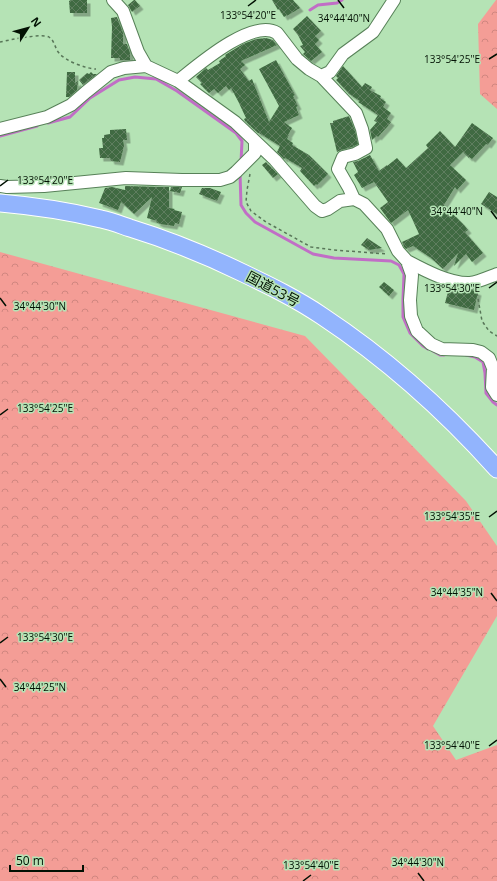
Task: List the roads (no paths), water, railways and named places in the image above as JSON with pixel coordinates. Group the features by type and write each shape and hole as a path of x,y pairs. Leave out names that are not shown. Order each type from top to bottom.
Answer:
{"highway":[{"name":"国道53号","path":"0,203 37,207 102,219 190,249 290,297 321,315 371,351 398,373 448,418 497,469"}],"street":[{"path":"113,0 123,11 138,52 146,66"},
{"path":"321,76 330,72 343,54 373,32 394,0"},
{"path":"178,81 209,56 238,38 259,30 273,30 297,58 308,69 321,76 356,113 362,129 366,148 355,154 343,157 338,169 350,188 354,199"},
{"path":"0,129 47,117 71,105 111,72 124,68 146,66 178,81 235,122 275,160 315,206 322,211 340,201 354,199 364,204 387,229 398,252 407,261 421,269 452,281 470,283 497,274"},
{"path":"0,186 44,186 126,178 220,180 230,177 255,153 255,141"},
{"path":"407,261 412,275 410,300 411,316 417,331 431,344 442,349 473,350 481,352 489,358 493,368 492,387 497,395"}],"waterway":[{"path":"310,10 318,5 337,3 342,0"},
{"path":"48,123 70,117 90,98 119,80 135,77 156,79 177,91 236,133 242,141 241,162"},
{"path":"0,136 37,126"},
{"path":"240,173 241,205 246,213 255,222 313,254 334,258 391,261 399,265 404,274 403,317 410,333 428,349"},
{"path":"433,351 440,355 444,355"},
{"path":"466,355 475,357 483,362 486,393 497,405"}]}
